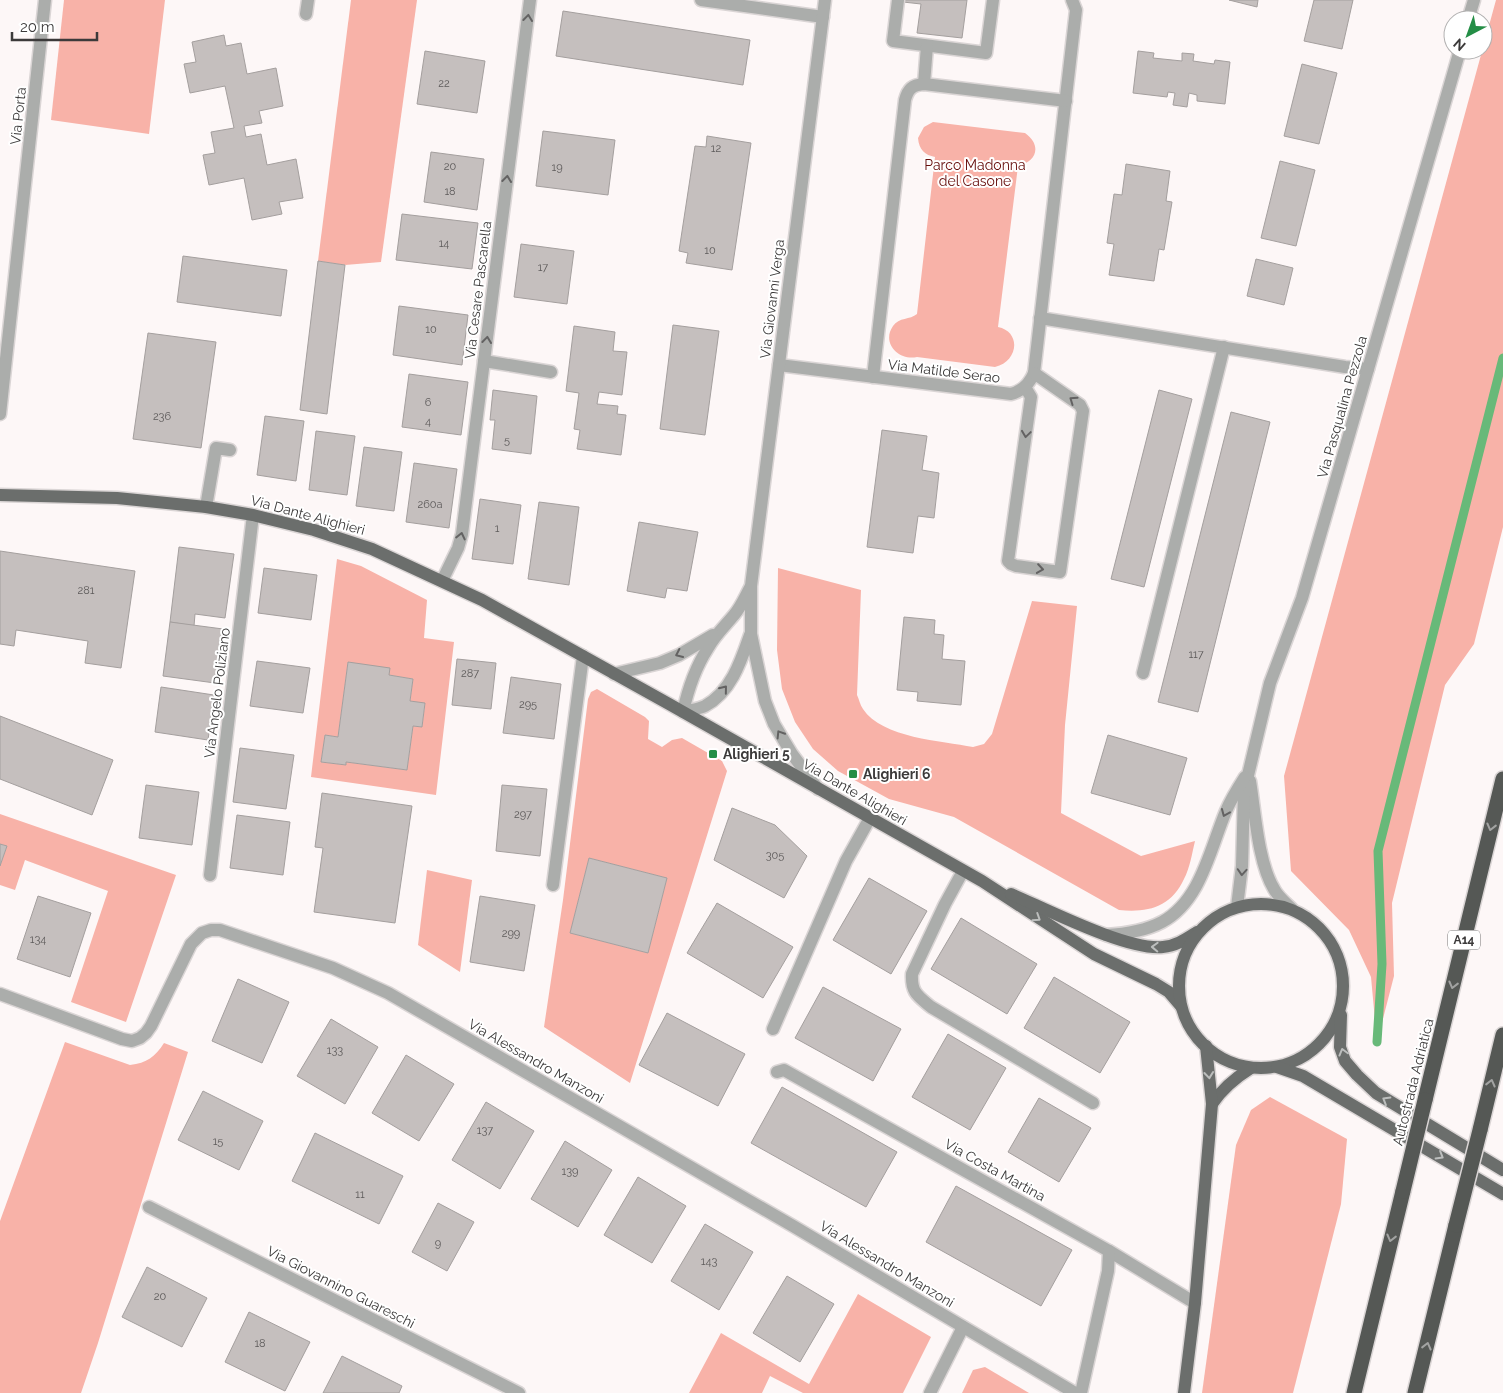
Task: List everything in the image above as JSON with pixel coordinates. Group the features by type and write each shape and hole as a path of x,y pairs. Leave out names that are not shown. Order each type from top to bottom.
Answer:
{"highway":[{"name":"Autostrada Adriatica","path":"1354,1393 1503,779"},
{"path":"1415,1393 1503,1035"}],"main road":[{"name":"Via Dante Alighieri","path":"0,495 117,498 206,507 254,515 314,530 372,548 482,600 982,881 1106,935 1148,947 1161,948 1178,943 1200,930"},
{"name":"Via Dante Alighieri","path":"982,881 1094,954 1169,992 1181,1006"},
{"path":"1341,1009 1332,1029 1317,1047 1299,1060 1277,1067 1251,1068 1226,1060 1206,1046 1190,1028 1181,1006 1179,986 1181,967 1186,952 1200,930 1217,916 1237,907 1265,903 1292,909 1313,922 1330,939 1340,961 1344,985 1340,1047 1345,1061 1376,1093 1503,1170"},
{"path":"1184,1393 1195,1303 1212,1104 1206,1046"},
{"path":"1277,1067 1303,1076 1503,1194"},
{"path":"1212,1104 1219,1093 1235,1077 1251,1068"}],"street":[{"name":"Via Porta","path":"0,414 45,0"},
{"path":"306,14 308,0"},
{"name":"Via Cesare Pascarella","path":"442,581 458,548 462,534 530,0"},
{"path":"702,0 823,17"},
{"name":"Via Giovanni Verga","path":"818,789 792,754 774,724 762,693 751,634 751,586 825,0"},
{"path":"898,0 893,41 986,53 993,0"},
{"path":"1034,374 1080,405 1083,410 1060,572 1016,566 1008,561 1031,397 1025,387 1034,374 1066,101 1076,10 1072,0"},
{"path":"924,84 927,46"},
{"name":"Via Pasqualina Pezzola","path":"1237,907 1242,866 1244,792 1270,683 1302,598 1457,60"},
{"path":"873,377 905,100 910,87 916,84 924,84 1066,101"},
{"path":"1040,318 1345,367 1368,369"},
{"path":"1143,673 1224,347"},
{"path":"484,361 552,372"},
{"name":"Via Matilde Serao","path":"779,365 1011,394 1019,392 1025,387"},
{"path":"206,507 216,448 230,450"},
{"name":"Via Angelo Poliziano","path":"210,875 254,515"},
{"name":"Via Giovanni Verga","path":"751,586 736,613 721,629 696,668 687,691 683,712 704,706 717,697 732,679 751,634"},
{"name":"Via Giovanni Verga","path":"614,674 679,655 721,629"},
{"path":"553,885 583,656"},
{"name":"Via Pasqualina Pezzola","path":"1106,935 1137,931 1163,921 1179,909 1191,896 1226,810 1249,771"},
{"name":"Via Pasqualina Pezzola","path":"1249,771 1266,872 1274,889 1292,909"},
{"path":"773,1029 846,861 870,818"},
{"path":"963,871 912,974 912,985 916,994 932,1008 1093,1103"},
{"name":"Via Alessandro Manzoni","path":"0,994 132,1041 140,1038 151,1026 191,944 202,933 220,930 334,968 388,993 785,1221 1075,1393"},
{"name":"Via Costa Martina","path":"778,1072 784,1070 1109,1251 1195,1303"},
{"name":"Via Giovannino Guareschi","path":"149,1207 519,1393"},
{"path":"1080,1393 1108,1271 1109,1251"},
{"path":"930,1393 963,1327"}],"green space":[{"path":"64,0 165,0 149,134 51,120"},
{"path":"351,0 417,0 381,262 345,265 318,261"},
{"path":"1496,0 1503,0 1503,527 1474,644 1445,685 1392,903 1394,976 1377,1042 1371,977 1349,930 1291,871 1284,776 1480,60 1493,60 1493,11"},
{"name":"Parco Madonna del Casone","path":"933,122 1025,133 1034,143 1035,152 1033,157 1030,161 1018,166 998,327 1006,330 1011,335 1014,347 1009,359 995,367 917,357 910,358 898,353 889,339 890,332 895,323 917,314 935,157 923,151 918,138 924,127"},
{"path":"337,559 361,566 427,600 424,638 454,642 436,795 311,777","holes":["348,662 389,675 413,679 410,701 425,704 422,727 413,726 407,770 346,762 346,765 321,762 325,735 338,737"]},
{"path":"778,568 861,590 857,695 862,707 872,719 898,732 914,737 973,747 984,744 992,734 1032,601 1077,606 1065,725 1061,813 1141,856 1195,841 1188,870 1179,888 1165,902 1149,909 1119,910 954,817 889,799 838,771 813,749 795,722 782,689 777,650"},
{"path":"597,689 645,717 649,721 648,739 662,747 672,740 682,738 722,761 727,771 630,1083 544,1027 563,900 588,699 591,692","holes":["589,858 667,878 648,953 570,933"]},
{"path":"0,814 176,875 126,1022 71,1002 108,891 25,860 15,890 0,885 0,866 7,846 0,844"},
{"path":"427,870 472,880 460,972 418,945"},
{"path":"65,1042 130,1065 141,1063 150,1058 164,1043 188,1052 81,1393 0,1393 0,1221"},
{"path":"1270,1097 1347,1139 1341,1204 1293,1393 1202,1393 1236,1145 1251,1110"},
{"path":"858,1294 931,1337 903,1393 803,1393 770,1376 762,1393 689,1393 721,1333 809,1384"},
{"path":"985,1367 1029,1393 962,1393 973,1370"}],"building":[{"path":"904,0 967,0 962,38 917,33 921,4 903,2"},
{"path":"1229,0 1258,0 1257,7"},
{"path":"1314,0 1353,0 1342,49 1304,41"},
{"path":"563,11 750,40 743,85 556,56"},
{"path":"224,35 226,46 241,43 247,74 276,68 283,106 259,111 262,123 244,126 246,137 261,134 267,165 296,159 303,198 279,202 282,214 252,220 244,178 209,185 203,155 215,153 211,132 234,128 225,86 190,93 184,64 196,62 192,42"},
{"path":"425,51 485,61 477,113 417,104"},
{"path":"1138,51 1154,53 1153,58 1182,61 1182,53 1194,54 1193,61 1214,64 1215,60 1230,62 1225,104 1197,101 1197,95 1189,93 1187,107 1173,105 1175,93 1168,92 1167,97 1133,93"},
{"path":"1302,64 1337,73 1319,144 1284,136"},
{"path":"543,131 615,140 608,195 536,186"},
{"path":"707,136 751,143 732,270 686,263 688,253 679,251 695,146 706,147"},
{"path":"431,152 484,159 477,210 424,202"},
{"path":"1280,161 1315,170 1296,246 1261,238"},
{"path":"1126,164 1170,171 1166,201 1172,202 1164,250 1159,249 1154,281 1109,275 1114,244 1107,243 1114,194 1122,195"},
{"path":"402,214 478,223 472,269 396,260"},
{"path":"521,244 574,251 567,304 514,297"},
{"path":"183,256 287,270 281,316 177,302"},
{"path":"1256,259 1293,268 1284,305 1247,296"},
{"path":"318,261 345,265 327,414 300,410"},
{"path":"399,306 468,315 462,365 393,355"},
{"path":"673,325 719,331 705,435 660,429"},
{"path":"574,326 615,332 613,351 627,352 622,395 599,392 597,404 618,406 617,414 626,415 621,455 577,449 580,430 574,429 579,393 566,391"},
{"path":"148,333 216,342 201,448 133,439"},
{"path":"409,374 468,382 461,435 402,427"},
{"path":"493,390 537,396 531,454 492,449 495,420 490,420"},
{"path":"1159,390 1192,399 1144,587 1111,579"},
{"path":"1231,412 1270,422 1198,712 1158,702"},
{"path":"265,416 304,421 296,481 257,475"},
{"path":"882,430 927,436 922,470 939,473 934,518 918,516 913,553 867,547"},
{"path":"316,431 355,436 347,495 309,490"},
{"path":"364,447 402,452 394,511 356,506"},
{"path":"414,463 457,469 449,528 406,522"},
{"path":"480,499 521,505 513,564 472,559"},
{"path":"539,502 579,507 569,585 528,579"},
{"path":"639,522 698,532 687,591 667,588 665,598 627,591"},
{"path":"179,547 234,554 225,618 195,614 194,626 170,622"},
{"path":"0,551 135,571 121,668 85,663 88,641 16,630 14,646 0,644"},
{"path":"264,568 317,575 311,620 258,613"},
{"path":"904,617 935,620 934,634 944,635 942,659 965,661 961,705 917,701 918,692 897,690"},
{"path":"170,622 223,629 215,683 163,676"},
{"path":"457,659 496,663 491,709 452,705"},
{"path":"257,661 310,668 303,713 250,706"},
{"path":"348,662 390,668 389,675 413,679 410,701 425,703 422,727 413,726 407,770 346,762 346,765 321,762 325,735 338,737"},
{"path":"511,677 561,684 554,739 503,733"},
{"path":"161,687 214,695 208,740 155,732"},
{"path":"0,716 113,760 92,815 0,779"},
{"path":"1108,735 1187,758 1170,815 1091,793"},
{"path":"240,748 294,755 286,809 233,802"},
{"path":"146,785 199,792 192,845 139,838"},
{"path":"502,785 547,789 540,856 496,851"},
{"path":"322,793 412,806 395,923 314,912 323,848 315,847"},
{"path":"732,808 775,825 807,856 784,898 714,860"},
{"path":"237,815 290,822 283,875 230,868"},
{"path":"0,844 7,846 0,866"},
{"path":"589,858 667,878 648,953 570,933"},
{"path":"869,878 927,911 891,974 833,940"},
{"path":"38,896 91,913 70,977 17,959"},
{"path":"480,896 535,905 524,971 470,962"},
{"path":"717,903 793,947 763,998 687,953"},
{"path":"961,918 1037,964 1007,1014 931,969"},
{"path":"1054,977 1130,1022 1100,1073 1024,1028"},
{"path":"238,979 289,1002 262,1063 212,1041"},
{"path":"823,987 901,1029 873,1081 795,1038"},
{"path":"667,1013 745,1054 718,1106 639,1065"},
{"path":"331,1019 378,1047 345,1104 297,1076"},
{"path":"948,1034 1006,1068 970,1130 912,1097"},
{"path":"406,1055 454,1084 419,1141 372,1113"},
{"path":"782,1087 897,1152 866,1207 751,1143"},
{"path":"203,1091 263,1121 239,1170 178,1140"},
{"path":"1039,1098 1091,1128 1059,1182 1008,1152"},
{"path":"486,1102 534,1131 500,1189 452,1160"},
{"path":"315,1133 403,1176 379,1224 292,1181"},
{"path":"565,1141 612,1170 578,1227 531,1199"},
{"path":"638,1177 686,1206 652,1263 604,1235"},
{"path":"956,1186 1072,1250 1041,1306 926,1242"},
{"path":"438,1203 474,1222 447,1271 412,1252"},
{"path":"705,1224 753,1252 719,1310 671,1281"},
{"path":"147,1267 207,1298 182,1347 122,1317"},
{"path":"787,1276 834,1304 800,1362 753,1333"},
{"path":"249,1312 310,1342 285,1391 225,1362"},
{"path":"342,1356 402,1386 399,1393 323,1393"}],"waterway":[{"path":"1377,1042 1382,964 1378,851 1503,358"}],"place":[{"name":"Alighieri 5","path":"713,754"},
{"name":"Alighieri 6","path":"853,774"}]}
